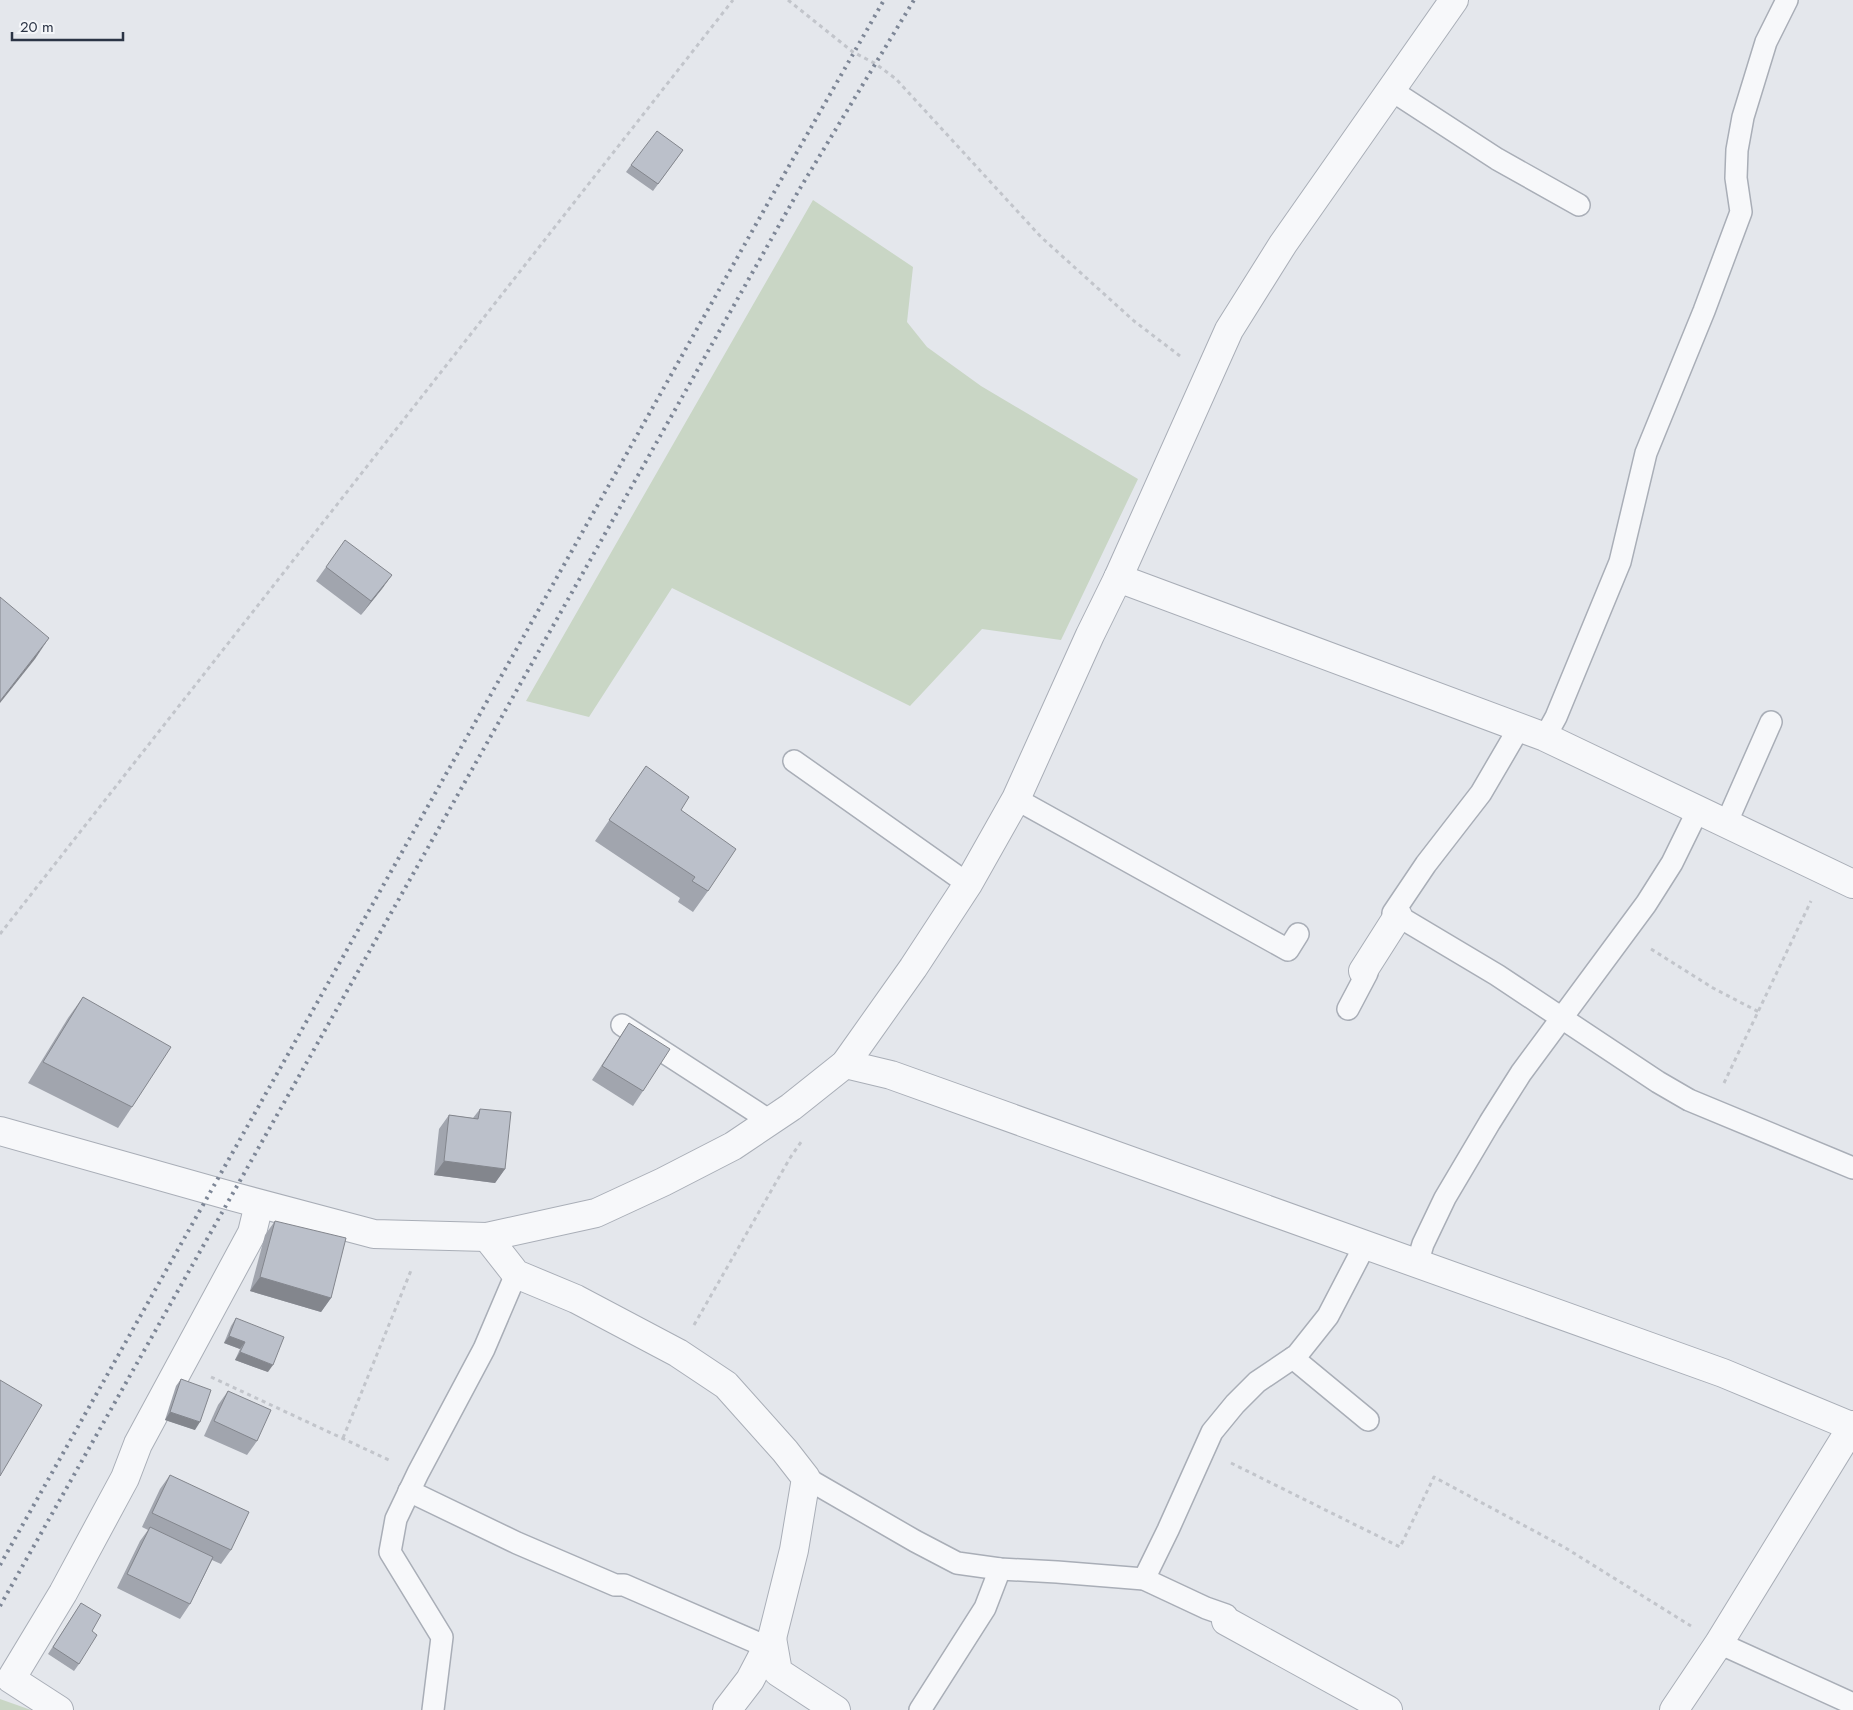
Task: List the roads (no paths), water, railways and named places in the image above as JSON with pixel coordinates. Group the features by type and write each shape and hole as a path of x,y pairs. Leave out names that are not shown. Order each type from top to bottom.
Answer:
{"street":[{"path":"0,1131 259,1204 374,1234 487,1237 596,1212 663,1182 733,1146 791,1108 846,1064 913,968 968,884 1016,799 1229,330 1282,244 1454,0"},
{"path":"1118,578 1545,737 1853,884"},
{"path":"1363,971 1398,916"},
{"path":"846,1064 891,1075 1723,1373 1853,1426 1719,1643 1674,1710"},
{"path":"59,1710 11,1679 63,1593 125,1478 138,1444 252,1233 259,1204"},
{"path":"487,1237 516,1274 576,1299 678,1353 726,1385 785,1451 806,1478 794,1550 770,1643 750,1680 727,1710"},
{"path":"1226,1621 1388,1710"},
{"path":"770,1643 778,1672 836,1710"}],"lane":[{"path":"1545,737 1556,717 1620,562 1646,454 1704,311 1740,212 1736,178 1743,117 1766,42 1787,0"},
{"path":"1391,90 1497,159 1579,205"},
{"path":"1726,824 1771,722"},
{"path":"1519,728 1481,794 1426,864 1393,913 1497,975 1688,1100 1853,1168"},
{"path":"794,761 968,884"},
{"path":"1016,799 1288,950 1298,934"},
{"path":"1417,1264 1423,1244 1445,1198 1490,1122 1521,1074 1625,933 1672,863 1698,810"},
{"path":"1348,1008 1367,973 1363,971"},
{"path":"622,1025 770,1121"},
{"path":"1144,1579 1212,1432 1256,1382 1293,1358 1328,1316 1365,1245"},
{"path":"433,1710 442,1637 390,1552 396,1519 413,1482 484,1349 516,1274"},
{"path":"1293,1358 1368,1420"},
{"path":"806,1478 957,1563 1000,1569 1144,1579 1226,1615 1226,1621"},
{"path":"413,1482 516,1543 615,1585 624,1585 770,1643"},
{"path":"920,1710 985,1608 1000,1569"},
{"path":"1719,1643 1853,1704"}],"railway":[{"path":"0,1565 884,0"},
{"path":"0,1606 799,190 914,0"}]}
